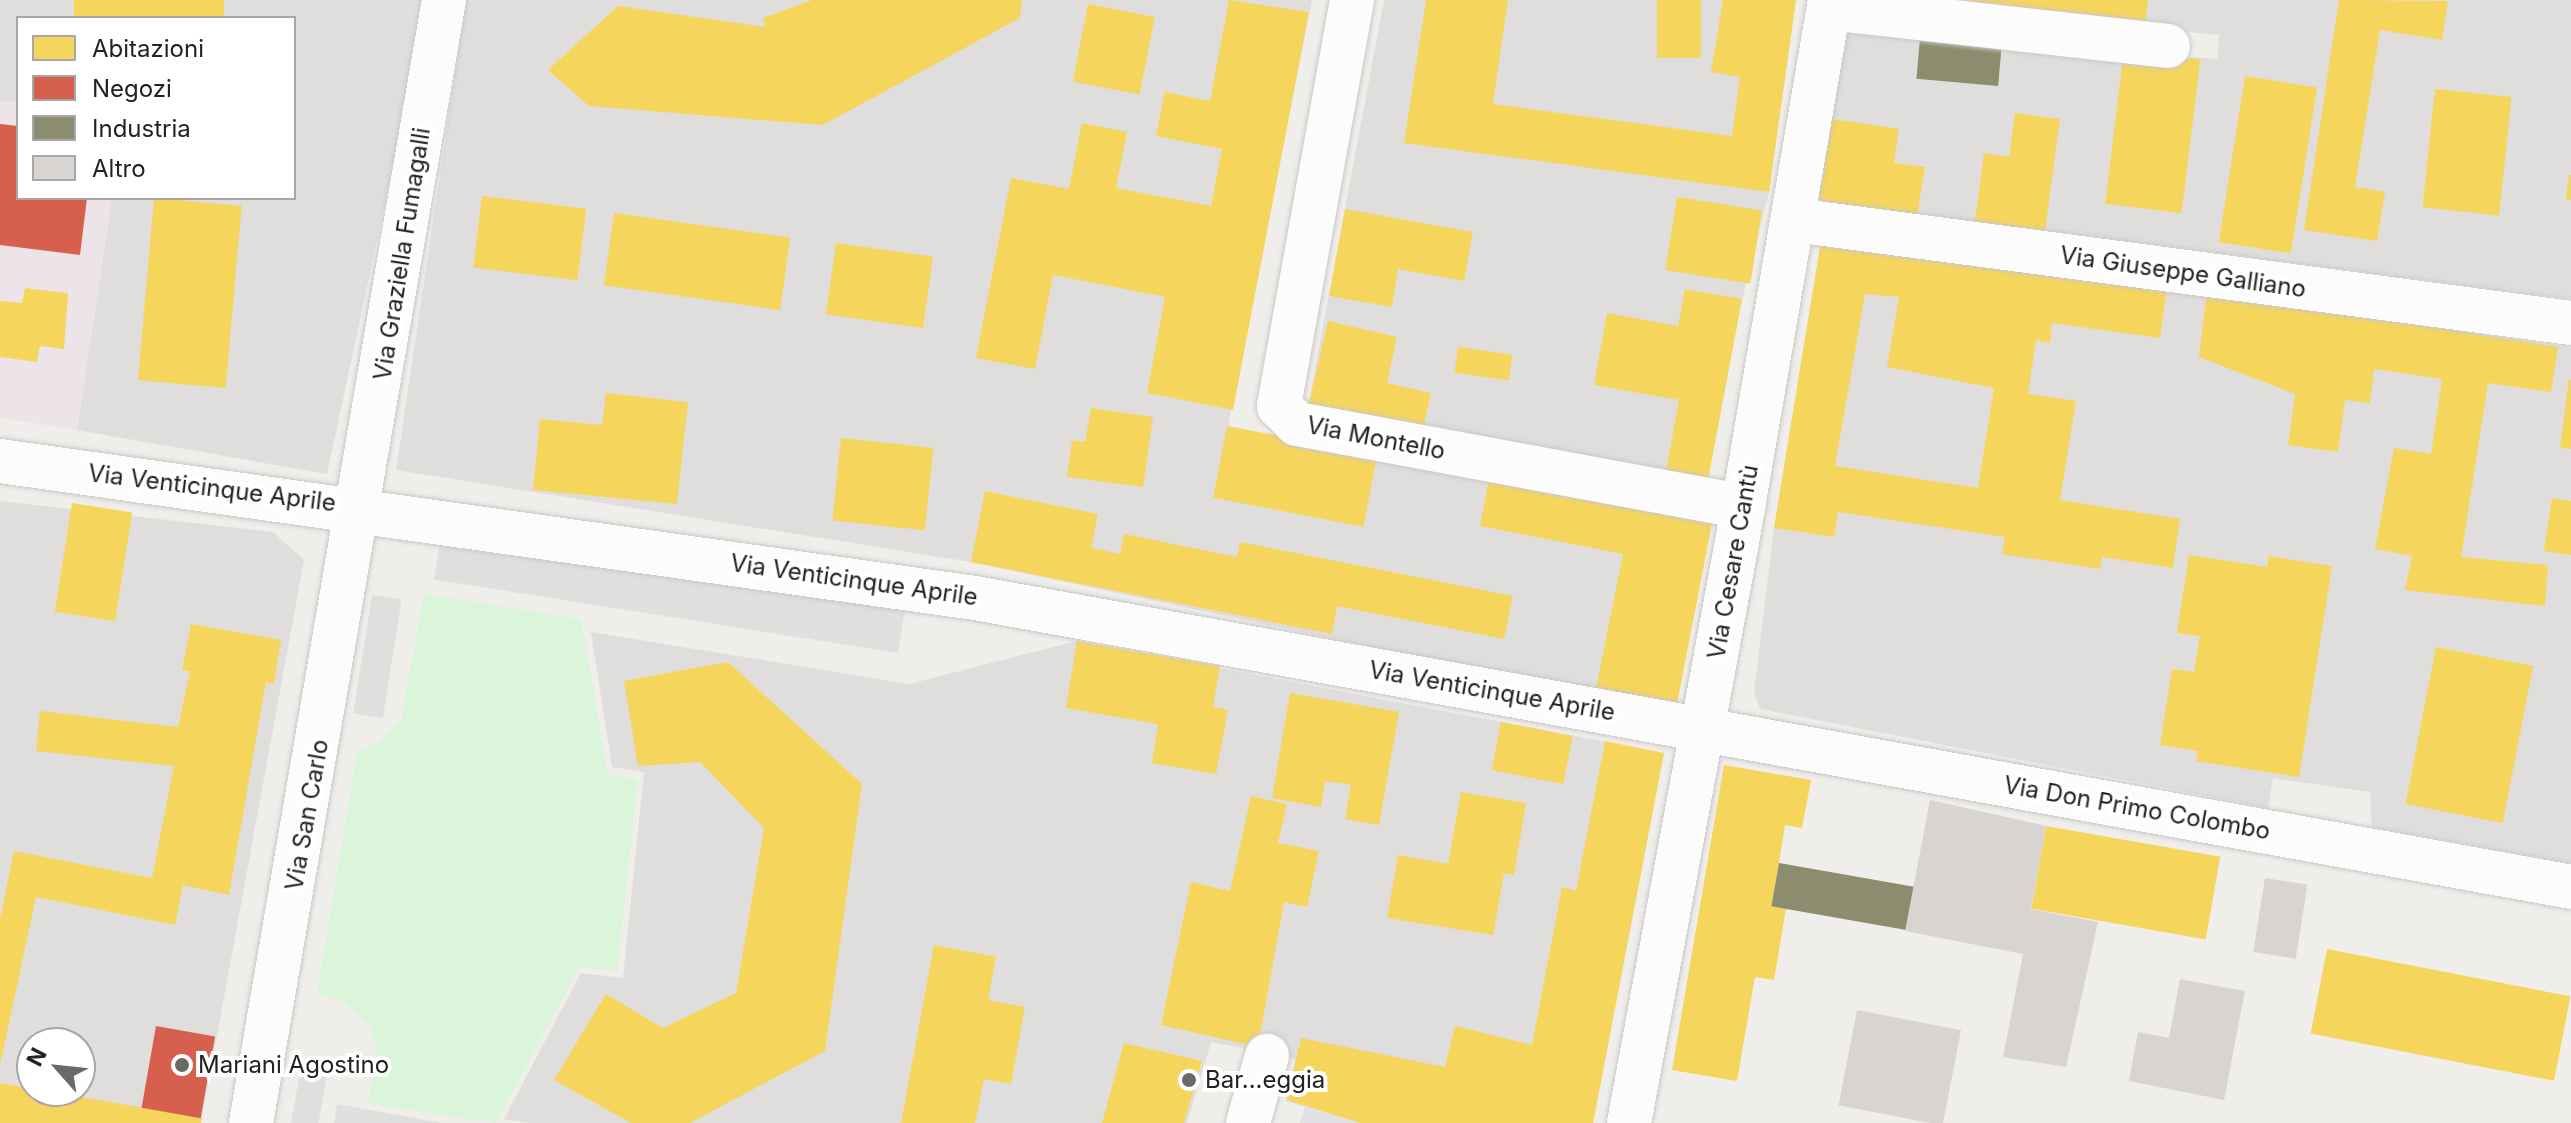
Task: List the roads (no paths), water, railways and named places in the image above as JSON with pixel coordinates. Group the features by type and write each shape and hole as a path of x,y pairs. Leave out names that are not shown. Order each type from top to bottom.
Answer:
{"street":[{"name":"Via Graziella Fumagalli","path":"360,507 444,0"},
{"name":"Via Montello","path":"1352,0 1279,406 1297,424 1743,507"},
{"name":"Via Cesare Cantù","path":"1629,1123 1743,507 1829,4"},
{"path":"1829,4 2168,46"},
{"name":"Via Giuseppe Galliano","path":"1794,220 2571,323"},
{"name":"Via Venticinque Aprile","path":"0,461 360,507 975,598 1702,729"},
{"name":"Via San Carlo","path":"251,1123 360,507"},
{"name":"Via Don Primo Colombo","path":"1702,729 2571,887"},
{"path":"1248,1123 1267,1056"}],"place":[{"name":"Mariani Agostino","path":"182,1065"},
{"name":"Bar...eggia","path":"1189,1080"}]}
